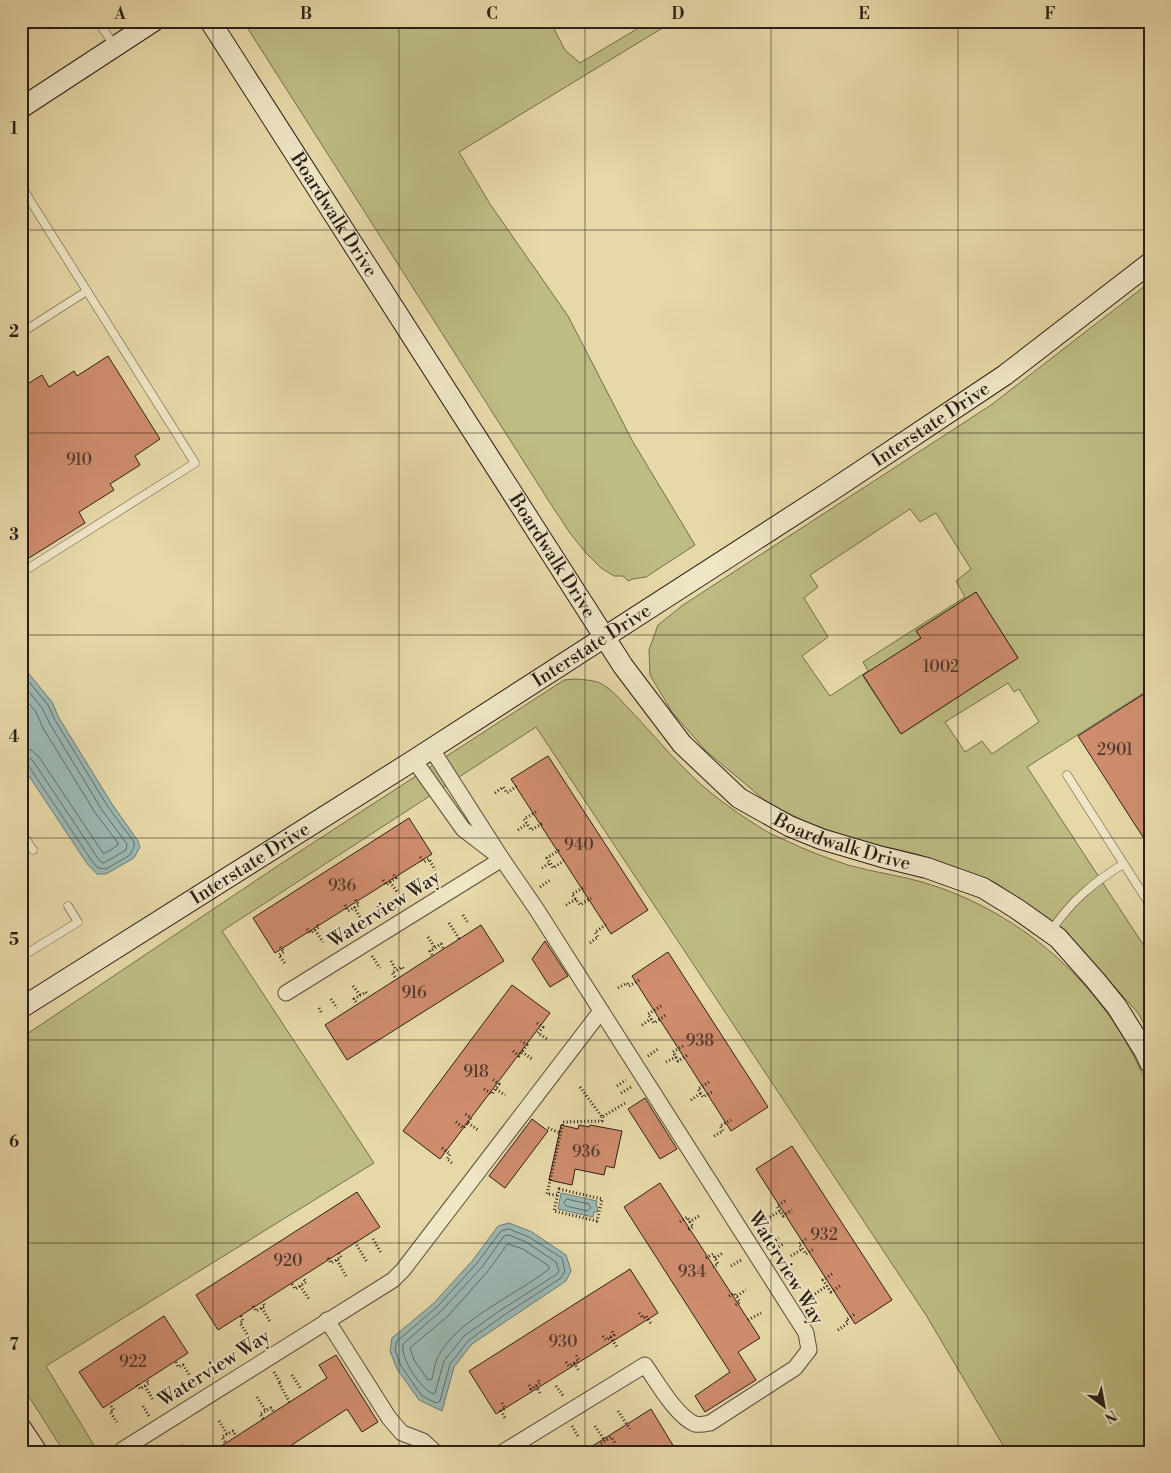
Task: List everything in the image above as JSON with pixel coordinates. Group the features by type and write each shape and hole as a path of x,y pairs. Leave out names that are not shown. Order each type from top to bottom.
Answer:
{"street":[{"path":"21,108 154,21"},
{"name":"Boardwalk Drive","path":"210,21 623,666 682,744 739,798 789,826 821,839 927,868 983,888 1017,909 1058,938 1101,986 1117,1007 1150,1062"},
{"name":"Interstate Drive","path":"21,1008 414,760 828,493 1005,375 1150,263"},
{"name":"Waterview Way","path":"431,748 537,910 806,1334 809,1350 795,1368 710,1423 697,1425 685,1418 675,1408 645,1365 503,1452"},
{"name":"Waterview Way","path":"414,760 462,829 502,859"},
{"name":"Waterview Way","path":"286,993 502,859"},
{"name":"Waterview Way","path":"122,1450 393,1280 601,1011"},
{"path":"327,1320 389,1418 402,1433 423,1441 436,1452"},
{"path":"21,1428 37,1452"}],"lane":[{"path":"21,30 36,21"},
{"path":"98,21 114,47"},
{"path":"21,186 195,463 21,573"},
{"path":"21,333 87,291"},
{"path":"1067,775 1150,905"},
{"path":"21,832 33,850"},
{"path":"1050,932 1062,914 1094,883 1123,864"},
{"path":"21,957 78,922 68,906"}],"path":[{"path":"495,794 503,787 507,793 518,786"},
{"path":"536,812 524,819 531,830 543,822"},
{"path":"518,830 528,824"},
{"path":"559,850 547,858 553,868 565,860"},
{"path":"420,857 424,862 429,859 435,870"},
{"path":"542,868 550,863"},
{"path":"383,880 386,885 396,878 393,874"},
{"path":"390,882 398,893"},
{"path":"583,888 572,894 576,900 580,905 591,898"},
{"path":"345,905 348,911 359,905 355,899"},
{"path":"566,906 576,900"},
{"path":"354,907 360,917"},
{"path":"463,915 468,923"},
{"path":"308,929 310,933 319,927 316,923"},
{"path":"450,923 460,940"},
{"path":"590,943 598,937 595,932 607,924"},
{"path":"315,930 323,942"},
{"path":"428,937 435,948"},
{"path":"432,955 430,951 441,944 443,948"},
{"path":"280,947 284,952 279,955 286,965"},
{"path":"391,961 396,970"},
{"path":"395,977 392,973 402,967 404,970"},
{"path":"618,988 627,983 629,986 641,979"},
{"path":"353,986 360,995"},
{"path":"356,1002 354,999 360,995 366,992 368,995"},
{"path":"331,999 337,1008"},
{"path":"661,1006 648,1014 654,1023 666,1015"},
{"path":"318,1008 322,1014"},
{"path":"642,1025 651,1019"},
{"path":"537,1023 542,1028 538,1033 547,1039"},
{"path":"513,1051 519,1056 527,1046 521,1041"},
{"path":"684,1046 673,1052 678,1061 689,1054"},
{"path":"522,1052 532,1059"},
{"path":"666,1062 676,1057"},
{"path":"484,1089 492,1094 499,1084 492,1080"},
{"path":"709,1082 698,1089 703,1097 714,1091"},
{"path":"580,1087 602,1117"},
{"path":"496,1089 505,1095"},
{"path":"691,1100 701,1093"},
{"path":"557,1196 547,1194 563,1122 602,1121 602,1117 627,1102"},
{"path":"456,1122 464,1128 471,1118 464,1113"},
{"path":"714,1136 723,1131 720,1126 731,1120"},
{"path":"468,1123 478,1130"},
{"path":"548,1128 560,1133"},
{"path":"442,1148 450,1154 447,1159 453,1164"},
{"path":"559,1189 602,1199 597,1220 554,1211 557,1196 559,1189"},
{"path":"785,1201 777,1206 783,1216 792,1210"},
{"path":"766,1219 780,1211"},
{"path":"689,1222 699,1216"},
{"path":"680,1222 687,1217 693,1227 687,1230"},
{"path":"373,1239 381,1253"},
{"path":"806,1239 799,1244 802,1249 806,1254 814,1249"},
{"path":"356,1242 368,1262"},
{"path":"791,1256 802,1249"},
{"path":"328,1258 332,1263 337,1260 341,1257 338,1252"},
{"path":"715,1258 723,1253"},
{"path":"706,1258 712,1254 718,1264 713,1267"},
{"path":"337,1260 346,1276"},
{"path":"832,1274 823,1280 831,1292 840,1286"},
{"path":"292,1284 295,1289 306,1282 303,1278"},
{"path":"300,1286 309,1299"},
{"path":"815,1294 827,1286"},
{"path":"737,1296 746,1290"},
{"path":"729,1296 734,1293 737,1296 740,1302 734,1306"},
{"path":"253,1306 256,1311 265,1306 263,1302"},
{"path":"262,1308 271,1323"},
{"path":"639,1313 643,1318 646,1316 652,1325"},
{"path":"748,1320 760,1313"},
{"path":"838,1330 848,1323 846,1320 856,1313"},
{"path":"241,1316 244,1321 240,1323 249,1337"},
{"path":"603,1336 606,1340 614,1335 612,1331"},
{"path":"610,1337 617,1347"},
{"path":"566,1362 569,1366 579,1360 576,1355"},
{"path":"176,1362 178,1367 183,1365 190,1376"},
{"path":"574,1363 579,1371"},
{"path":"292,1375 301,1389"},
{"path":"137,1385 140,1389 149,1383 146,1379"},
{"path":"529,1385 531,1389 536,1386 540,1383 538,1379"},
{"path":"279,1383 290,1403"},
{"path":"144,1386 153,1400"},
{"path":"536,1386 541,1395"},
{"path":"257,1397 266,1411"},
{"path":"502,1403 505,1408 501,1411 506,1418"},
{"path":"111,1406 114,1410 110,1412 117,1422"},
{"path":"263,1419 260,1414 271,1408 274,1412"},
{"path":"618,1411 630,1430"},
{"path":"219,1421 227,1434"},
{"path":"595,1426 605,1441"},
{"path":"225,1442 222,1437 227,1434 233,1431 236,1436"},
{"path":"605,1452 600,1444 611,1437 616,1444"},
{"path":"181,1445 185,1452"}],"shaded area":[{"path":"243,21 550,21 565,50 580,63 650,21 674,21 459,152 490,204 568,316 633,442 695,545 646,577 628,581 623,576 614,576 601,568 585,552 554,509"},
{"path":"1150,282 1150,689 1027,767 1150,955 1150,1035 1138,1013 1062,928 996,883 917,854 855,840 806,822 768,803 706,751 672,712 650,675 649,650 658,625 683,605 991,405","holes":["910,509 920,522 936,513 971,569 956,581 965,597 863,662 868,671 830,696 802,656 828,637 804,598 818,587 810,575","976,592 1018,658 901,734 863,676 921,638 916,631","1008,683 1014,692 1019,689 1039,722 992,754 982,741 965,752 945,722"]},
{"path":"576,679 596,682 609,689 701,784 764,830 832,860 922,882 960,896 996,913 1030,935 1061,961 1089,990 1113,1022 1134,1056 1150,1093 1150,1452 1007,1452 926,1315 536,727 222,931 374,1163 46,1366 98,1452 64,1452 21,1384 21,1038 285,861 564,680"}],"water":[{"path":"21,664 52,702 59,718 112,804 138,841 140,847 134,858 106,874 97,874 88,865 21,764"},
{"path":"561,1193 597,1201 597,1212 594,1212 593,1217 558,1209"},
{"path":"509,1223 532,1232 566,1255 571,1271 566,1281 472,1344 454,1367 442,1411 419,1400 397,1369 390,1351 392,1338 434,1303 473,1260 498,1226"}],"building":[{"path":"108,356 160,439 135,456 140,465 110,484 114,490 79,512 85,523 21,563 21,388 42,375 49,387 74,371 77,376"},
{"path":"976,592 1018,658 901,734 863,675 921,638 916,631"},
{"path":"1150,690 1150,848 1078,736"},
{"path":"548,756 648,910 611,934 511,779"},
{"path":"409,818 432,854 275,953 253,918"},
{"path":"481,925 504,961 347,1060 325,1025"},
{"path":"545,941 568,976 550,987 532,959"},
{"path":"668,952 768,1107 731,1131 632,976"},
{"path":"512,985 550,1013 440,1159 403,1131"},
{"path":"645,1098 677,1149 660,1159 628,1109"},
{"path":"532,1119 548,1131 505,1188 489,1176"},
{"path":"561,1125 578,1129 579,1125 589,1127 590,1125 622,1131 614,1168 606,1166 604,1175 575,1169 572,1185 549,1180"},
{"path":"792,1146 892,1300 855,1324 756,1169"},
{"path":"660,1183 760,1338 738,1352 756,1380 705,1412 695,1396 730,1372 624,1207"},
{"path":"357,1192 380,1227 218,1330 196,1295"},
{"path":"630,1269 658,1313 496,1414 469,1371"},
{"path":"164,1316 188,1353 103,1408 79,1372"},
{"path":"336,1355 378,1422 362,1432 347,1409 281,1452 212,1452 327,1378 319,1365"},
{"path":"651,1409 677,1452 583,1452"}]}
